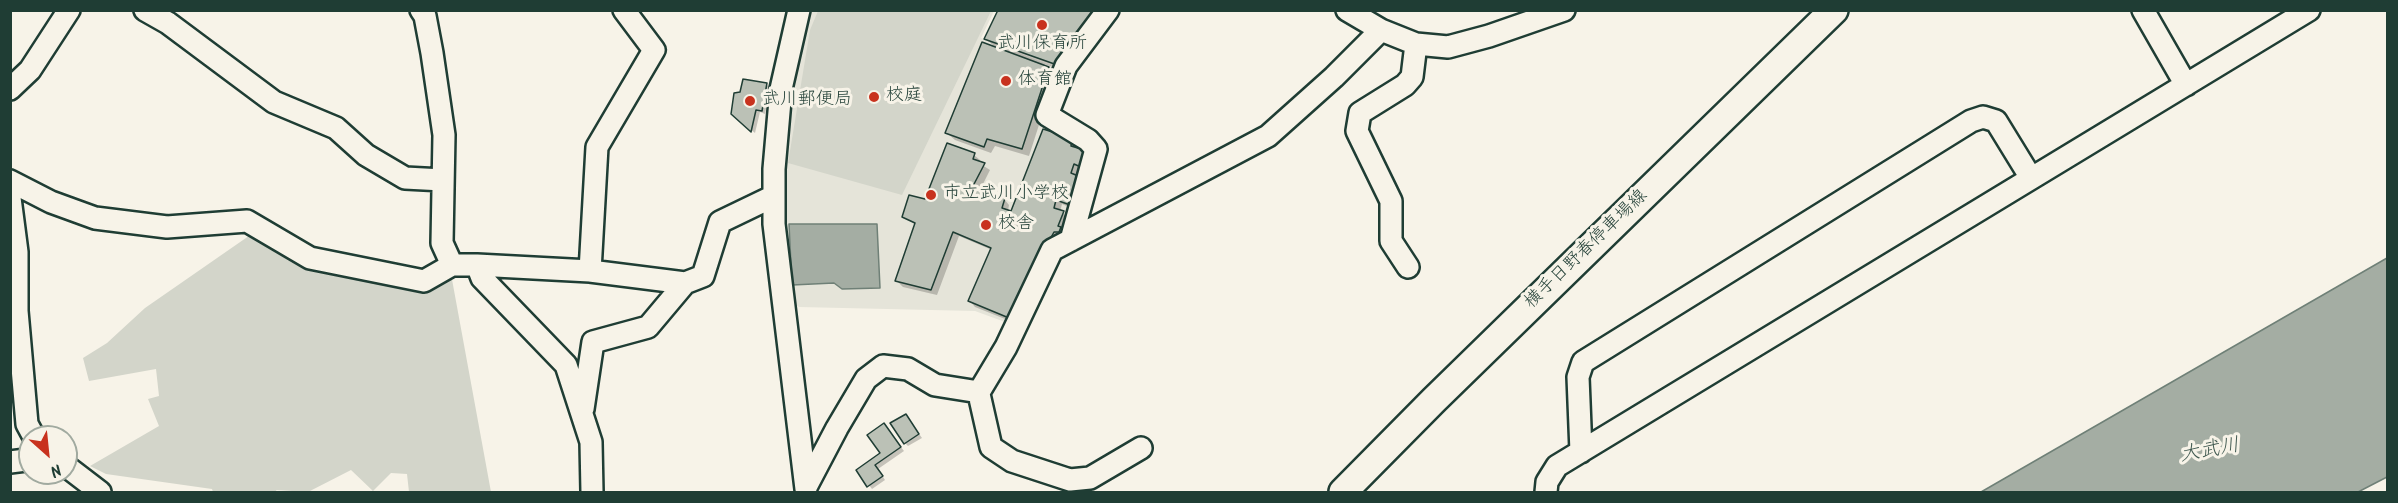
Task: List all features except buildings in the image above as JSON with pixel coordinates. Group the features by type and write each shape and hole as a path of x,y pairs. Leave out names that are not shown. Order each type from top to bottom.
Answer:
{"main road":[{"name":"横手日野春停車場線","path":"1343,492 1834,10"}],"street":[{"path":"10,89 30,70 69,10"},
{"path":"145,10 168,23 273,102 336,128 366,155 405,178 443,180"},
{"path":"421,10 425,16 432,53 444,135 442,243 452,265"},
{"path":"590,271 597,147 654,50 624,10"},
{"path":"1071,240 1096,149 1088,140 1047,115 1066,66 1107,10"},
{"path":"1347,10 1381,30 1416,44 1448,47 1489,36 1564,10"},
{"path":"2143,10 2186,86"},
{"path":"1546,492 1547,482 1557,466 2309,10"},
{"path":"793,13 781,89 774,224 806,490"},
{"path":"806,490 866,379 883,366 908,369 935,385 979,392 1006,347 1053,250 1268,136 1334,77 1381,30"},
{"path":"1408,267 1391,242 1391,201 1357,131 1360,113 1405,85 1412,77 1416,44"},
{"path":"1581,452 1578,376 1583,362 1831,206 1971,121 1983,117 1996,121 2031,177"},
{"path":"10,181 51,202 95,218 167,228 247,221 310,258 424,281 452,265 477,265 590,271 684,283 703,276 720,222 774,196"},
{"path":"10,198 17,252 16,311 28,425"},
{"path":"477,265 482,278 566,365 591,442 592,492"},
{"path":"582,411 593,342 648,327 684,283"},
{"path":"979,394 991,447 1022,465 1070,480 1090,478 1141,448"},
{"path":"78,475 100,492"}],"shaded area":[{"name":"市立武川小学校","path":"810,11 994,11 981,38 1057,68 1037,114 1088,144 1069,236 1013,317 1005,322 975,311 799,307 793,303 781,225 783,166 804,26"},
{"name":"校庭","path":"818,11 991,11 902,195 788,163 810,30"},
{"path":"256,231 306,263 451,274 491,492 409,492 407,474 391,473 373,491 351,470 308,492 276,490 277,492 213,492 212,489 106,474 90,466 159,426 148,399 159,396 156,369 89,381 83,358 107,343 145,308"}],"water":[{"path":"789,224 877,224 880,288 842,289 834,283 792,285"},
{"name":"大武川","path":"2387,258 2387,477 2358,492 1981,492"}],"place":[{"name":"武川保育所","path":"1042,25"},
{"name":"体育館","path":"1006,81"},
{"name":"校庭","path":"874,97"},
{"name":"武川郵便局","path":"750,101"},
{"name":"市立武川小学校","path":"931,195"},
{"name":"校舎","path":"986,225"}]}
